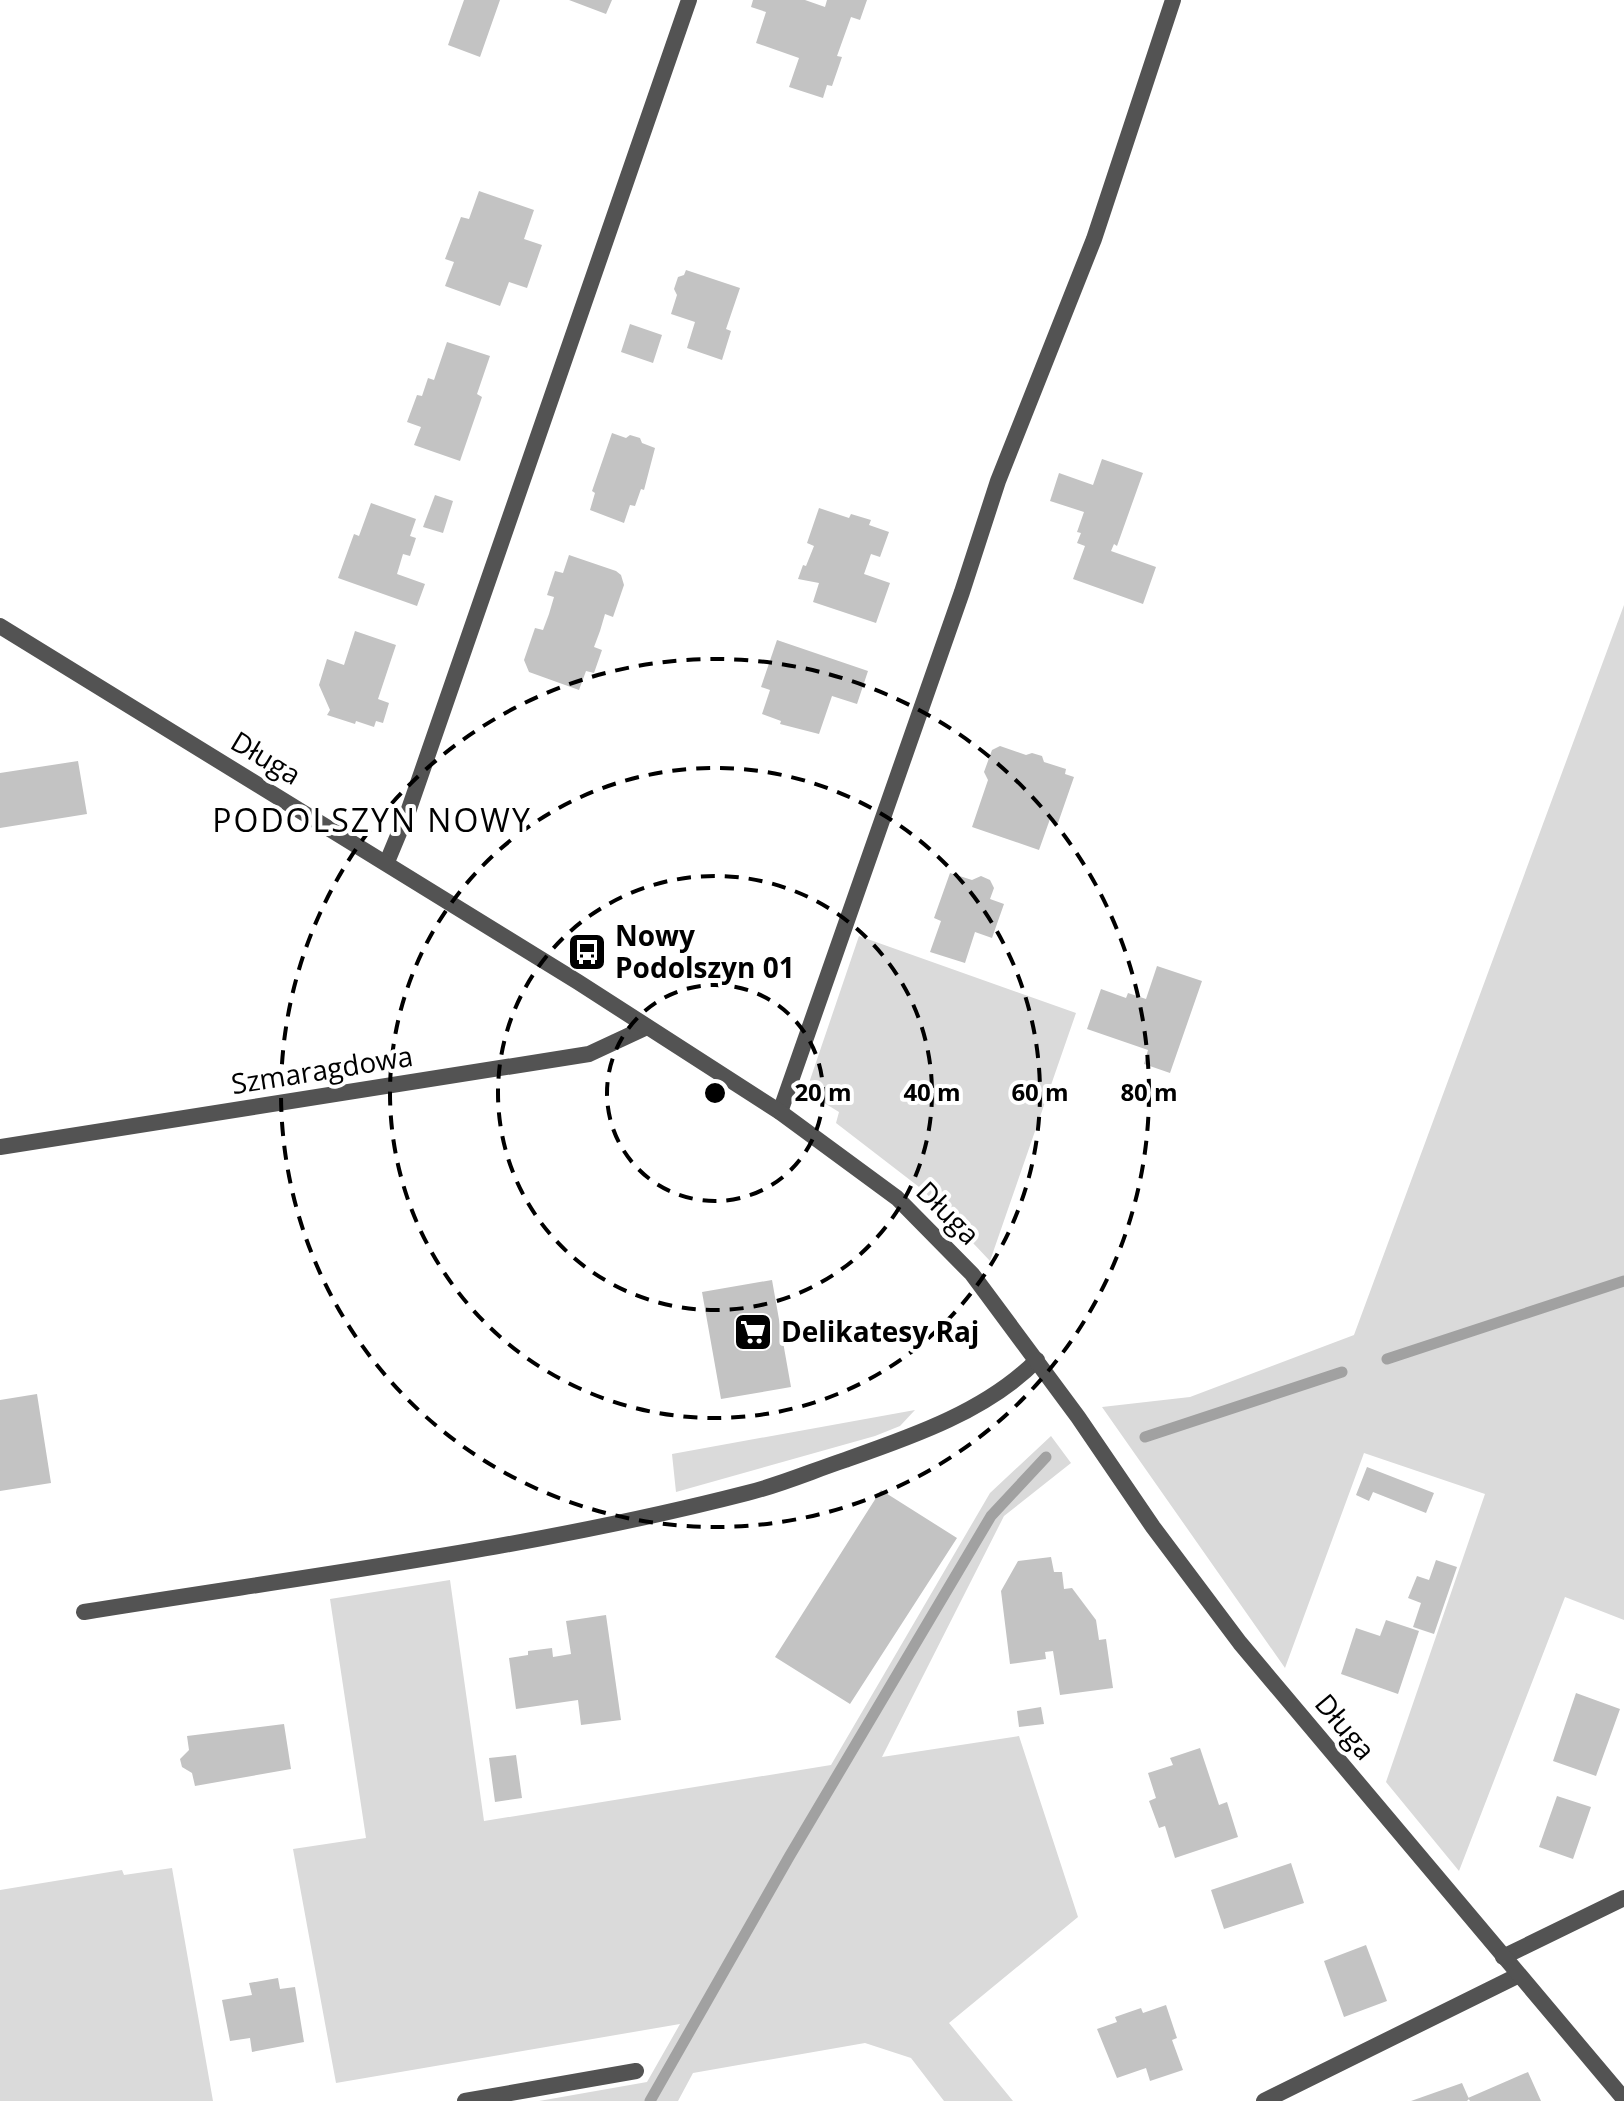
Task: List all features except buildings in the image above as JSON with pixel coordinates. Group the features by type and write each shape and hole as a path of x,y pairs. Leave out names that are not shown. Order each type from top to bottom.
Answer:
{"street":[{"path":"387,862 409,809 689,0"},
{"path":"780,1112 998,481 1094,239 1173,0"},
{"name":"Długa","path":"0,626 387,862 647,1027 780,1112 897,1198 972,1274 1240,1643 1624,2099"},
{"name":"Szmaragdowa","path":"0,1147 589,1054 647,1027"},
{"path":"84,1612 560,1536 750,1493 908,1437 996,1393 1021,1376 1037,1360"},
{"path":"1503,1957 1624,1898"},
{"path":"1264,2101 1519,1975"},
{"path":"465,2101 636,2071"}],"shaded area":[{"path":"1624,605 1624,1620 1565,1597 1459,1871 1386,1782 1485,1494 1364,1453 1285,1668 1102,1407 1190,1397 1354,1335"},
{"path":"859,936 1076,1013 990,1261 923,1190 836,1123 839,1112 821,1101 810,1080"},
{"path":"915,1410 900,1426 875,1436 676,1492 672,1454"},
{"path":"1051,1436 1071,1463 1004,1516 882,1757 1019,1736 1078,1917 949,2023 1013,2101 944,2101 911,2058 865,2043 693,2073 678,2101 539,2101 647,2082 680,2024 336,2083 293,1849 366,1838 330,1599 450,1580 484,1821 831,1765 990,1493"},
{"path":"172,1868 213,2101 0,2101 0,1890 122,1870 124,1875"}],"waterway":[{"path":"1387,1359 1624,1281"},
{"path":"1145,1437 1342,1372"},
{"path":"650,2101 789,1857 991,1516 1046,1457"}],"place":[{"name":"Nowy Podolszyn 01","path":"587,952"},
{"name":"Delikatesy Raj","path":"753,1332"}],"district":[{"name":"PODOLSZYN NOWY","path":"372,821"}]}
